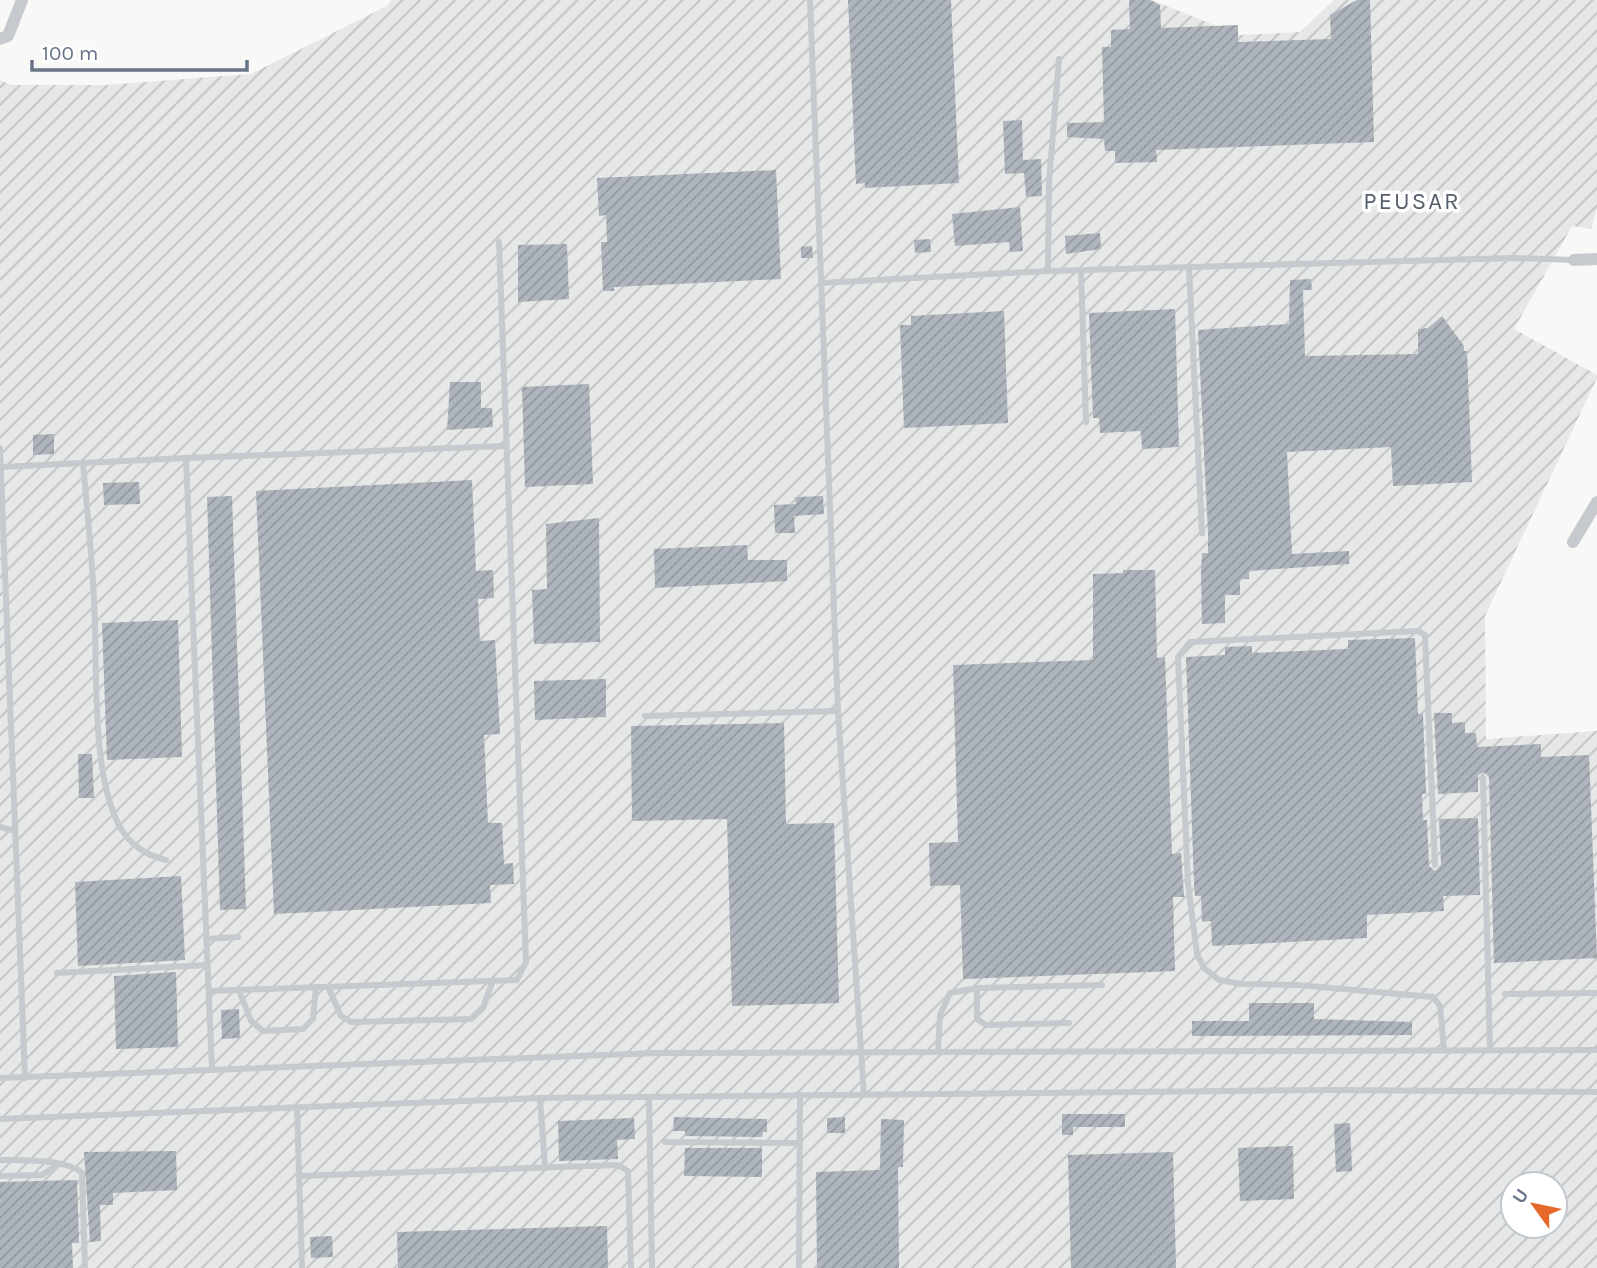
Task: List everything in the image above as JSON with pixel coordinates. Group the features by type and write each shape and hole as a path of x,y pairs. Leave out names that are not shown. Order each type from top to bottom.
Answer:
{"street":[{"path":"0,39 8,37 22,0"},
{"path":"1574,260 1597,259"},
{"path":"1573,542 1597,502"}],"lane":[{"path":"810,0 838,711 864,1095"},
{"path":"1048,271 1049,183 1059,60"},
{"path":"209,991 517,980 526,962 499,242"},
{"path":"821,284 1048,271 1514,258 1574,260"},
{"path":"1189,267 1202,533"},
{"path":"1081,270 1086,422"},
{"path":"1,467 506,446"},
{"path":"0,448 25,1077"},
{"path":"186,458 212,1070"},
{"path":"83,463 94,598 101,753 120,826 131,843 147,856 166,860"},
{"path":"1435,865 1425,635 1418,631 1190,642 1184,646 1178,657 1188,884 1196,954 1204,968 1219,980 1241,984 1350,988 1433,997 1440,1006 1444,1050"},
{"path":"645,716 838,711"},
{"path":"1483,778 1490,1050"},
{"path":"0,827 15,831"},
{"path":"206,939 238,937"},
{"path":"57,973 207,965"},
{"path":"328,986 341,1016 351,1022 471,1019 483,1008 493,980"},
{"path":"938,1052 940,1015 950,993 977,988 1102,985"},
{"path":"239,990 251,1020 263,1031 303,1029 313,1019 316,987"},
{"path":"977,988 977,1019 986,1025 1069,1023"},
{"path":"1505,994 1597,993"},
{"path":"0,1079 656,1053 1597,1050"},
{"path":"0,1119 540,1098 1331,1090 1597,1092"},
{"path":"799,1268 800,1095"},
{"path":"649,1097 652,1268"},
{"path":"540,1098 545,1167"},
{"path":"297,1108 302,1268"},
{"path":"665,1142 799,1143"},
{"path":"0,1160 40,1159 57,1166 75,1168 82,1173 85,1268"},
{"path":"299,1176 618,1165 628,1171 631,1268"},
{"path":"0,1176 42,1175 57,1166"}],"shaded area":[{"path":"391,0 1152,0 1239,35 1300,32 1334,0 1597,0 1597,208 1591,229 1572,226 1514,329 1597,375 1597,378 1485,616 1486,739 1597,731 1597,1268 0,1268 0,80 11,85 106,85 251,74 387,6"}],"building":[{"path":"848,0 951,0 959,183 865,188 865,183 856,184"},
{"path":"1129,0 1150,0 1160,5 1161,28 1238,25 1238,42 1331,39 1330,15 1357,0 1370,0 1374,142 1156,150 1157,162 1115,163 1115,151 1105,151 1104,139 1067,137 1067,123 1104,122 1102,47 1111,47 1111,30 1130,29"},
{"path":"1022,120 1023,160 1041,159 1042,196 1026,197 1024,173 1005,174 1003,121"},
{"path":"776,170 781,279 614,287 614,291 603,291 601,242 607,242 606,215 599,216 597,178"},
{"path":"1020,207 1023,251 1010,252 1009,242 955,246 952,214"},
{"path":"1100,233 1101,249 1066,254 1065,236"},
{"path":"930,239 931,252 915,253 914,240"},
{"path":"567,244 569,299 518,302 518,245"},
{"path":"812,246 813,258 801,258 801,247"},
{"path":"1311,279 1312,290 1303,290 1305,356 1418,354 1418,329 1428,328 1442,316 1464,346 1464,351 1467,351 1472,482 1393,486 1391,447 1287,452 1292,554 1349,551 1349,564 1249,571 1249,579 1240,579 1240,595 1225,595 1225,623 1202,624 1202,553 1208,553 1208,533 1198,330 1289,324 1290,280"},
{"path":"1175,309 1179,447 1142,449 1141,431 1100,433 1099,418 1093,418 1089,313"},
{"path":"1004,311 1008,423 904,428 900,325 911,325 911,316"},
{"path":"450,382 481,382 481,408 492,408 493,427 447,430"},
{"path":"589,384 593,484 525,487 522,387"},
{"path":"54,434 54,454 33,455 33,435"},
{"path":"472,480 476,571 493,570 494,598 478,599 480,641 495,640 500,734 484,735 488,823 502,823 504,864 513,863 514,884 490,885 491,903 274,914 256,491"},
{"path":"139,482 140,504 104,505 103,483"},
{"path":"232,496 246,909 220,910 207,497"},
{"path":"823,496 824,514 794,516 795,533 775,533 774,505 796,504 795,497"},
{"path":"599,518 600,642 534,644 532,590 547,589 546,524"},
{"path":"747,545 748,560 787,560 787,581 655,588 654,549"},
{"path":"1123,570 1155,570 1157,658 1165,657 1172,854 1181,853 1184,897 1173,897 1175,971 963,979 960,885 930,886 929,843 958,842 953,665 1093,660 1093,574 1123,573"},
{"path":"178,620 182,757 107,760 102,623"},
{"path":"1415,638 1418,714 1423,714 1426,794 1422,794 1423,820 1427,820 1429,866 1435,871 1441,865 1439,819 1478,818 1480,895 1443,896 1444,911 1367,915 1367,938 1212,946 1211,921 1202,922 1201,896 1195,896 1186,657 1225,655 1225,647 1252,646 1252,653 1348,649 1348,640"},
{"path":"606,679 606,717 535,720 534,681"},
{"path":"1434,713 1452,713 1452,723 1465,722 1465,733 1476,733 1477,747 1541,744 1541,757 1589,755 1597,958 1494,963 1489,777 1484,772 1478,775 1478,792 1438,794"},
{"path":"784,723 786,824 834,823 839,1003 732,1006 727,819 632,821 631,726"},
{"path":"78,754 92,754 94,798 79,798"},
{"path":"181,876 185,960 78,966 75,882"},
{"path":"176,972 178,1047 116,1049 114,976"},
{"path":"1249,1003 1314,1003 1314,1019 1412,1022 1412,1035 1192,1036 1192,1021 1249,1021"},
{"path":"239,1009 240,1038 222,1039 221,1010"},
{"path":"1062,1114 1125,1114 1125,1127 1073,1127 1073,1135 1062,1135"},
{"path":"674,1117 767,1119 767,1132 763,1132 762,1137 685,1136 685,1131 673,1131"},
{"path":"845,1117 845,1133 827,1133 827,1118"},
{"path":"634,1118 635,1139 617,1140 618,1159 559,1161 558,1121"},
{"path":"881,1119 904,1120 903,1167 898,1167 899,1268 817,1268 816,1172 880,1170"},
{"path":"1350,1123 1352,1171 1336,1172 1334,1124"},
{"path":"1293,1146 1294,1199 1240,1201 1238,1148"},
{"path":"685,1148 762,1148 762,1177 684,1176"},
{"path":"176,1151 177,1190 113,1193 113,1205 100,1205 101,1241 90,1242 84,1152"},
{"path":"1173,1152 1176,1268 1071,1268 1068,1155"},
{"path":"77,1180 79,1243 72,1243 73,1268 0,1268 0,1182"},
{"path":"607,1226 608,1268 398,1268 397,1232"},
{"path":"332,1236 333,1257 311,1258 310,1237"}],"district":[{"name":"PEUSAR","path":"1412,201"}]}
